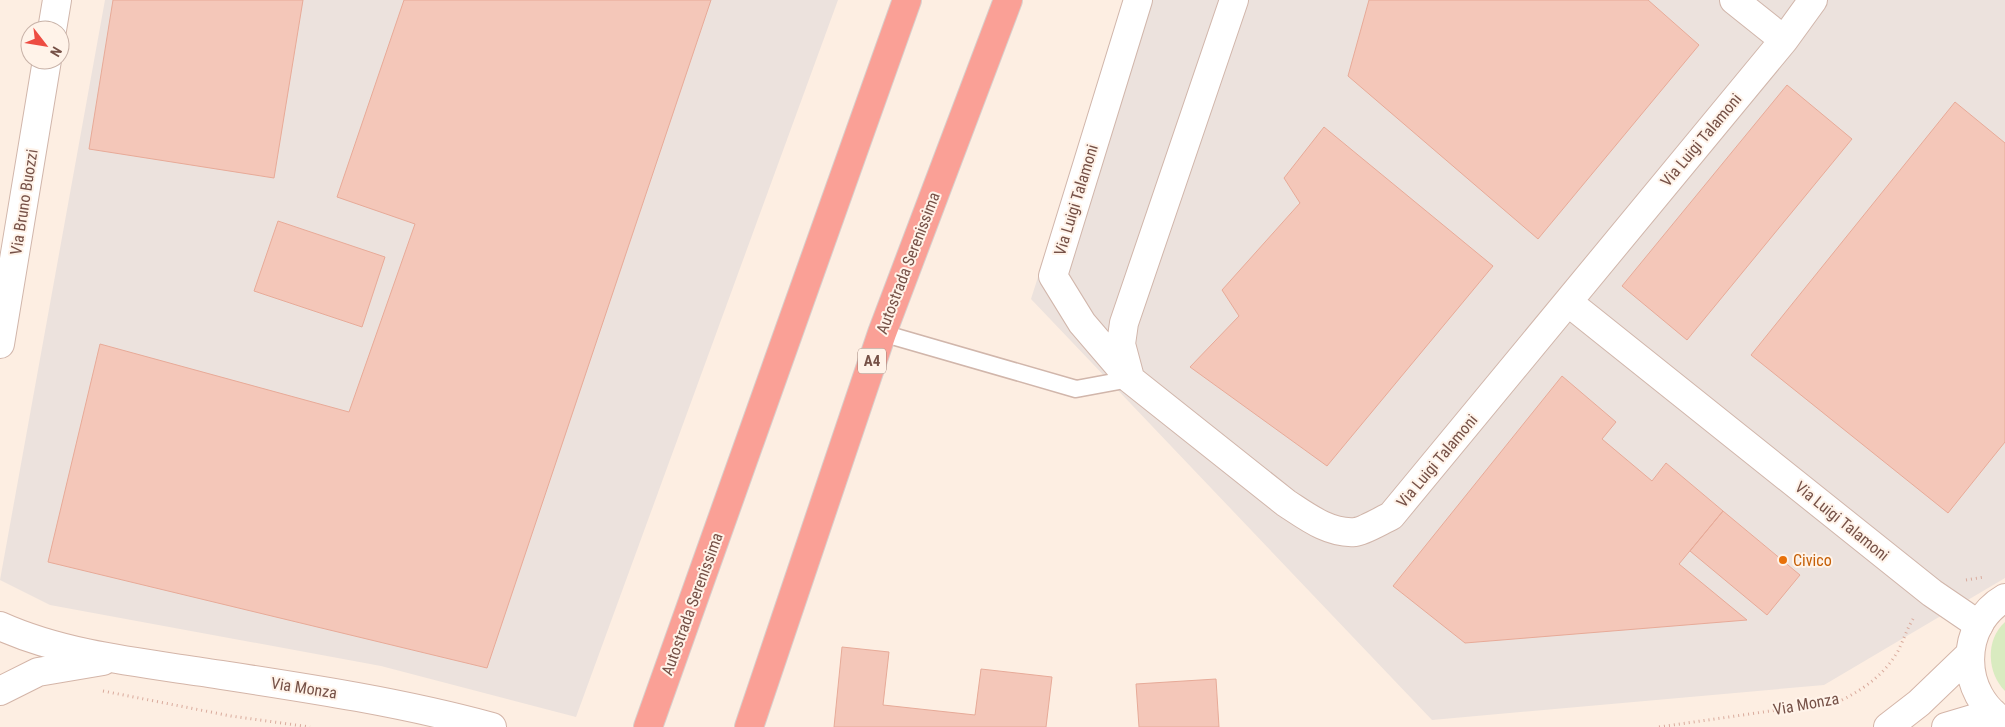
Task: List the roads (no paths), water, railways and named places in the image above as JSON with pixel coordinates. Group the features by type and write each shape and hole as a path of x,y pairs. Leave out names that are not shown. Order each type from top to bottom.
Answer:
{"highway":[{"name":"Autostrada Serenissima","path":"648,727 907,0"},
{"name":"Autostrada Serenissima","path":"749,727 882,333 1008,0"}],"street":[{"path":"54,20 57,0"},
{"name":"Via Luigi Talamoni","path":"1138,0 1053,276 1082,323 1130,379 1311,520 1328,528 1355,532 1391,516 1784,40 1813,0"},
{"path":"1130,379 1121,344 1124,323 1234,0"},
{"path":"1734,0 1784,40"},
{"name":"Via Bruno Buozzi","path":"0,344 45,70"},
{"name":"Via Luigi Talamoni","path":"1568,302 1932,592 1979,625"},
{"path":"1999,717 1981,699 1973,683 1970,671 1970,654 1971,644 1979,625 1989,610 2005,598"},
{"name":"Via Monza","path":"0,626 24,636 114,658 357,696 422,709 492,727"},
{"path":"1888,727 1919,703 1970,654"},
{"name":"Via Monza","path":"0,691 38,672 114,658"},
{"path":"1946,727 1999,717"}],"lane":[{"path":"882,333 1076,389 1130,379"}],"place":[{"name":"Civico","path":"1783,560"}]}
